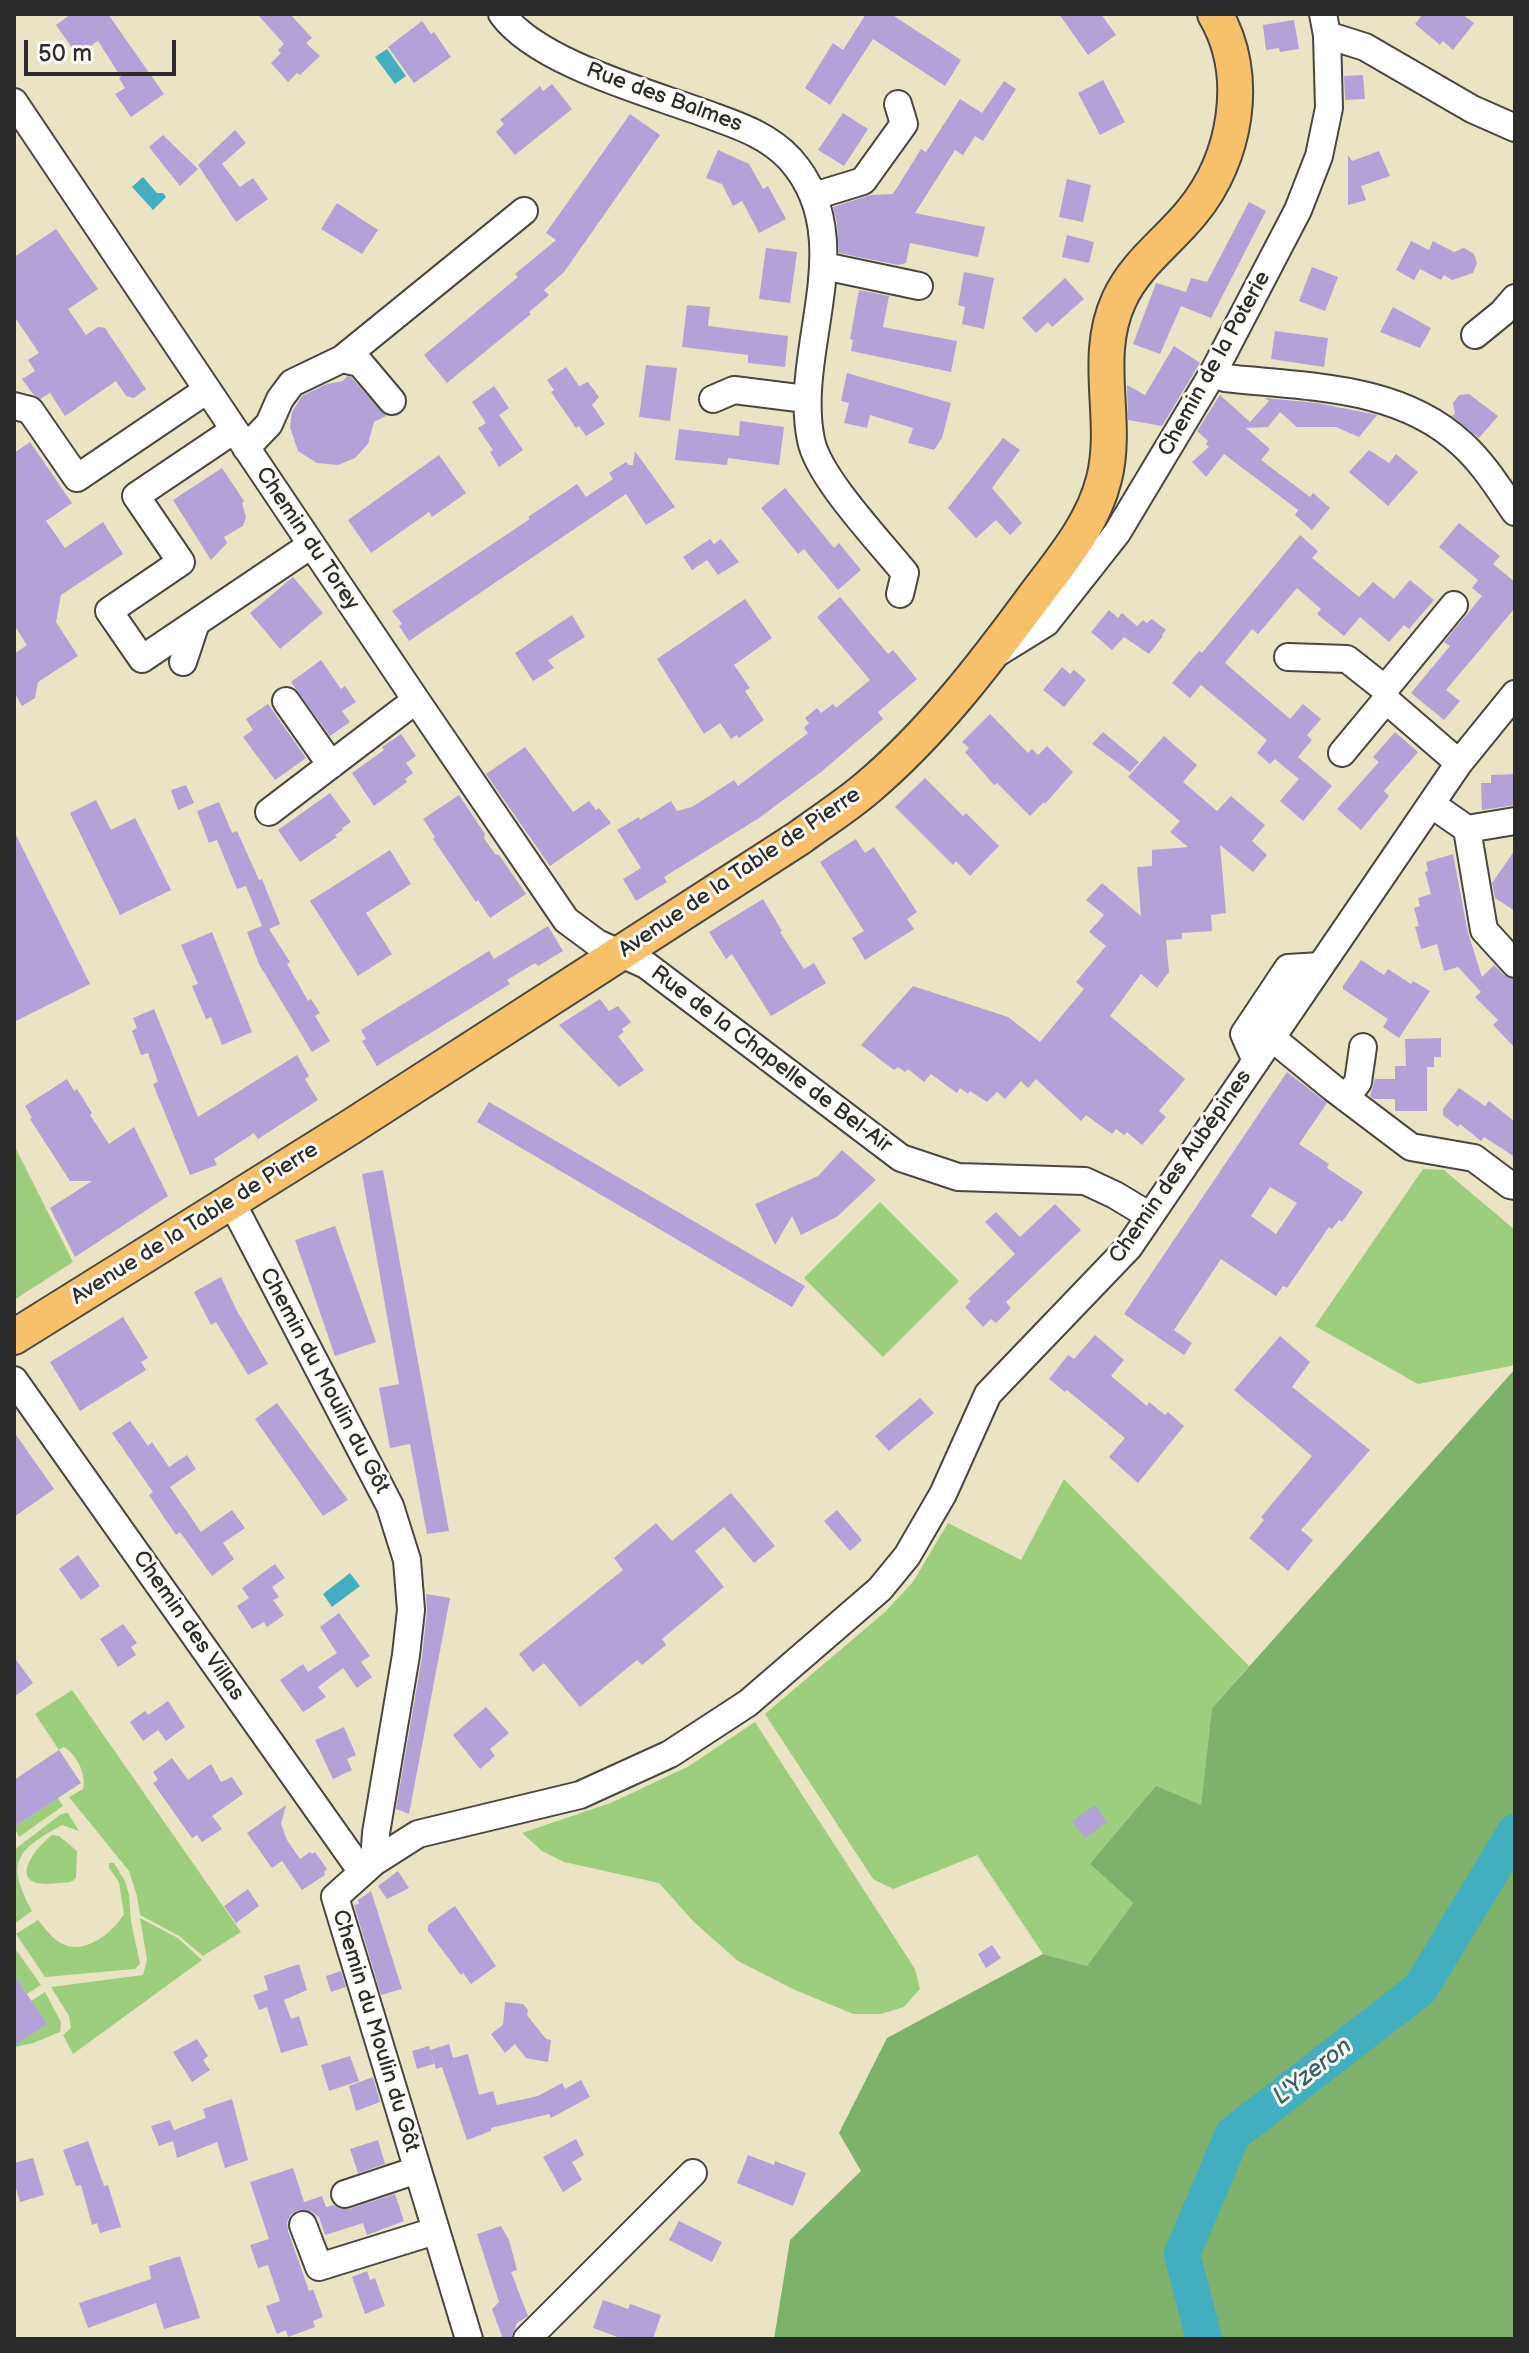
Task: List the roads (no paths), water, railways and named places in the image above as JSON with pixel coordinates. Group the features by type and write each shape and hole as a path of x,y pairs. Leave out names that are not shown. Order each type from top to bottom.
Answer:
{"main road":[{"name":"Avenue de la Table de Pierre","path":"14,1337 621,954 799,838 867,788 934,724 989,659 1075,542 1097,499 1105,478 1109,443 1104,374 1118,300 1138,269 1215,180 1229,143 1235,102 1232,62 1215,14"}],"street":[{"name":"Rue des Balmes","path":"502,14 511,26 559,59 755,131 790,159 814,196 822,232 824,266 806,399 811,444 831,482 905,573 900,594"},
{"path":"1325,24 1472,109 1515,128"},
{"name":"Chemin de la Poterie","path":"989,659 1046,623 1117,533 1213,373 1298,210 1319,156 1329,108 1325,24"},
{"name":"Chemin du Torey","path":"14,102 566,920 597,943 621,954"},
{"path":"814,196 863,181 904,124 898,104"},
{"path":"311,545 142,659 109,611 181,562 136,496 269,424 280,399 292,383 342,359 524,211"},
{"path":"824,266 919,286"},
{"path":"1475,335 1515,298"},
{"path":"342,359 360,363 392,401"},
{"path":"1213,373 1225,378 1349,391 1387,400 1439,426 1461,443 1480,463 1515,512"},
{"path":"14,406 30,410 77,478 207,390"},
{"path":"713,399 734,390 806,399"},
{"path":"1342,753 1454,605"},
{"path":"183,662 196,623"},
{"path":"1288,657 1347,659 1459,763"},
{"name":"Chemin des Aubépines","path":"368,1867 418,1834 580,1795 670,1754 748,1703 849,1617 889,1578 907,1556 943,1494 988,1394 1110,1268 1150,1216 1459,763 1515,694"},
{"path":"269,812 416,700"},
{"path":"286,701 331,765"},
{"path":"1431,804 1467,829 1515,821"},
{"path":"1467,829 1484,930 1515,964"},
{"name":"Rue de la Chapelle de Bel-Air","path":"621,954 646,965 668,981 901,1158 958,1177 1085,1181 1150,1216"},
{"path":"1256,1061 1244,1034 1288,968 1320,966"},
{"path":"1272,1038 1411,1147 1474,1158 1515,1186"},
{"path":"1346,1098 1358,1082 1363,1047"},
{"name":"Chemin du Moulin du Gôt","path":"231,1201 390,1506 407,1560 411,1610 406,1655 376,1833 368,1867 335,1897 469,2339"},
{"name":"Chemin des Villas","path":"14,1380 368,1867"},
{"path":"345,2194 417,2170"},
{"path":"527,2339 693,2173"},
{"path":"303,2225 319,2267 435,2231"}],"water":[{"path":"387,49 406,76 395,84 375,57"},
{"path":"143,177 157,193 163,193 166,197 153,210 132,187"},
{"path":"350,1573 360,1586 332,1607 323,1594"}],"waterway":[{"name":"L'Yzeron","path":"1204,2339 1182,2254 1233,2134 1420,1989 1515,1832"}]}
